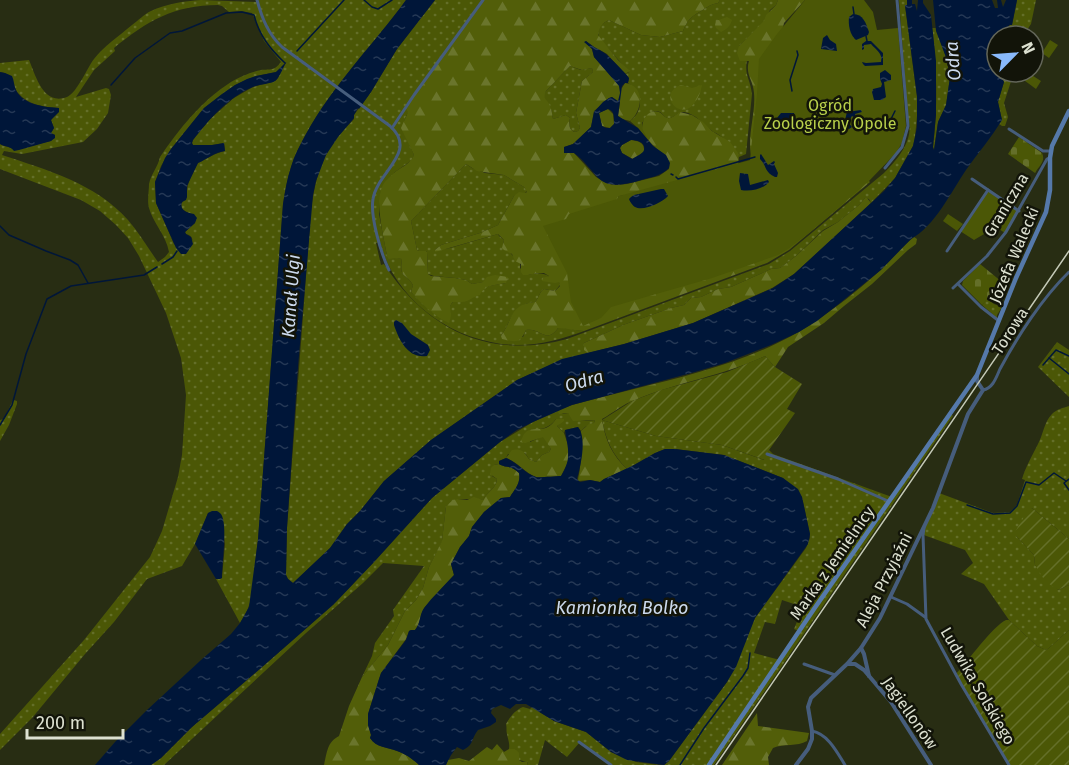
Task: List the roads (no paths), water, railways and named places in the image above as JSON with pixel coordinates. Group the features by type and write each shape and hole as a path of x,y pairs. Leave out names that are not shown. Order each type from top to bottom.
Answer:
{"main road":[{"name":"Józefa Walecki","path":"977,375 1046,212 1050,190 1051,151 1054,139 1068,116"},
{"name":"Marka z Jemielnicy","path":"709,765 977,375"}],"street":[{"path":"257,0 263,20 272,36 282,47 391,127 400,140 400,152 378,184 372,206 375,225 389,270"},
{"path":"391,127 483,0"},
{"path":"885,168 902,147 908,126 897,0"},
{"path":"1009,129 1043,151 1051,151"},
{"name":"Graniczna","path":"953,288 996,246 1019,211 1047,159 1050,158"},
{"path":"1043,167 1051,169"},
{"path":"972,180 1019,211"},
{"path":"947,251 988,190"},
{"name":"Torowa","path":"982,390 986,390 991,385 1010,350 1053,288 1069,272"},
{"path":"958,284 999,321"},
{"path":"977,375 977,381 982,390"},
{"name":"Aleja Przyjaźni","path":"796,765 812,739 808,710 810,700 861,648 880,618 933,508 964,424 982,390"},
{"path":"767,454 838,479 889,502"},
{"name":"Ludwika Solskiego","path":"925,525 923,535 926,619"},
{"name":"Ludwika Solskiego","path":"891,597 908,604 926,619 1010,765"},
{"name":"Jagiellonów","path":"861,648 869,676"},
{"path":"804,664 835,675"},
{"name":"Jagiellonów","path":"847,664 858,666 869,676 901,718 930,765"},
{"path":"812,730 823,736 845,765"},
{"path":"579,742 611,765"}],"water":[{"path":"406,0 435,0 397,49 371,92 358,108 354,118 326,155 313,195 287,528 286,575 293,583 330,548 347,524 384,481 431,440 517,380 562,359 624,344 693,323 773,288 794,274 884,191 895,178 913,146 917,127 917,96 905,5 907,5 907,0 912,0 917,11 918,0 923,0 931,15 936,61 934,150 938,122 946,105 950,77 947,60 936,31 933,0 992,0 995,8 998,8 997,0 1001,0 1003,7 1006,0 1017,0 1012,24 985,24 985,84 1003,84 998,102 1002,120 928,226 911,239 881,270 817,321 771,345 725,363 572,405 517,430 432,498 334,604 192,727 161,758 151,765 95,765 147,710 231,634 249,607 258,539 283,204 288,176 297,150 328,99"},
{"path":"853,14 862,17 869,32 868,35 856,40 849,26 849,17"},
{"path":"827,35 836,44 837,51 821,49 823,38"},
{"path":"586,41 606,54 629,78 628,83 622,86 618,116 638,128 653,146 666,155 670,163 669,168 662,173 638,181 614,185 600,179 574,153 564,153 564,147 573,144 591,127 594,112 603,102 612,97 618,101 620,93 619,86 594,57 592,49 584,42","holes":["608,109 612,111 614,117 614,124 610,128 602,126 599,113","631,140 644,145 642,153 632,159 622,153 620,148"]},
{"path":"871,41 883,53 883,65 865,66 863,64 862,62 881,62 880,54 871,44 864,45 862,50 862,44"},
{"path":"286,62 277,80 253,87 235,97 212,117 193,140 193,145 224,143 225,151 198,163 187,186 187,197 182,202 182,207 197,218 185,232 191,237 193,244 186,254 181,254 176,248 156,203 155,182 165,158 204,108 235,85 256,76 276,72"},
{"path":"885,70 891,75 891,80 884,82 886,97 882,100 874,100 873,89 881,87 880,73"},
{"path":"0,72 12,76 16,90 24,99 35,104 59,108 59,112 51,120 54,128 51,133 55,135 55,138 14,151 0,144"},
{"path":"861,110 862,112 855,114 857,119 852,116 848,122 852,127 849,129 844,126 847,112"},
{"path":"781,113 794,113 796,120 790,124 777,122"},
{"path":"761,154 768,165 775,162 777,177 767,171 760,159"},
{"path":"740,173 748,174 750,185 768,180 769,182 756,189 741,190"},
{"path":"664,189 668,196 648,207 635,207 629,199 634,195"},
{"path":"396,320 428,345 430,350 427,356 415,355 405,347 394,325"},
{"name":"Kamionka Bolko","path":"578,427 583,445 577,479 580,482 590,480 600,482 655,453 665,449 675,449 724,455 783,478 798,489 802,497 810,534 808,544 755,618 736,667 727,682 664,765 627,760 611,752 586,732 554,721 526,704 516,704 510,709 501,705 492,709 491,713 496,722 478,730 467,748 463,750 457,747 446,765 419,765 403,753 375,744 370,738 368,714 381,673 406,640 409,631 417,627 424,608 454,575 451,564 469,536 472,527 484,512 501,498 510,497 517,486 519,473 513,468 499,464 499,461 506,458 536,477 561,476 568,459 565,430"},
{"path":"212,511 221,514 224,526 222,578 220,579 216,579 195,544 208,513"}],"waterway":[{"path":"297,51 344,0"},
{"path":"364,0 378,9 392,0"},
{"path":"853,7 854,14"},
{"path":"111,85 135,58 170,33 182,31 226,13 242,12 254,15 266,41 285,63"},
{"path":"866,36 867,41"},
{"path":"792,91 790,80 798,55 797,51"},
{"path":"887,128 886,123 890,121 895,111"},
{"path":"676,177 678,179 755,157"},
{"path":"0,226 9,235 78,265 88,283"},
{"path":"162,264 173,257 177,251"},
{"path":"0,425 12,405 26,354 47,299 71,286 144,275 157,267"},
{"path":"1043,365 1056,350 1069,356"},
{"path":"1049,358 1069,374"},
{"path":"967,505 993,514 1010,513 1017,506 1026,482 1039,485 1054,473 1066,481"},
{"path":"1069,479 1064,483 1069,490"},
{"path":"680,765 743,676 748,668 750,653"}],"railway":[{"path":"716,765 1069,251"}],"water label":[{"name":"Odra","path":"953,61"},
{"name":"Kanał Ulgi","path":"291,296"},
{"name":"Odra","path":"584,381"}],"park label":[{"name":"Ogród Zoologiczny Opole","path":"830,114"}]}
